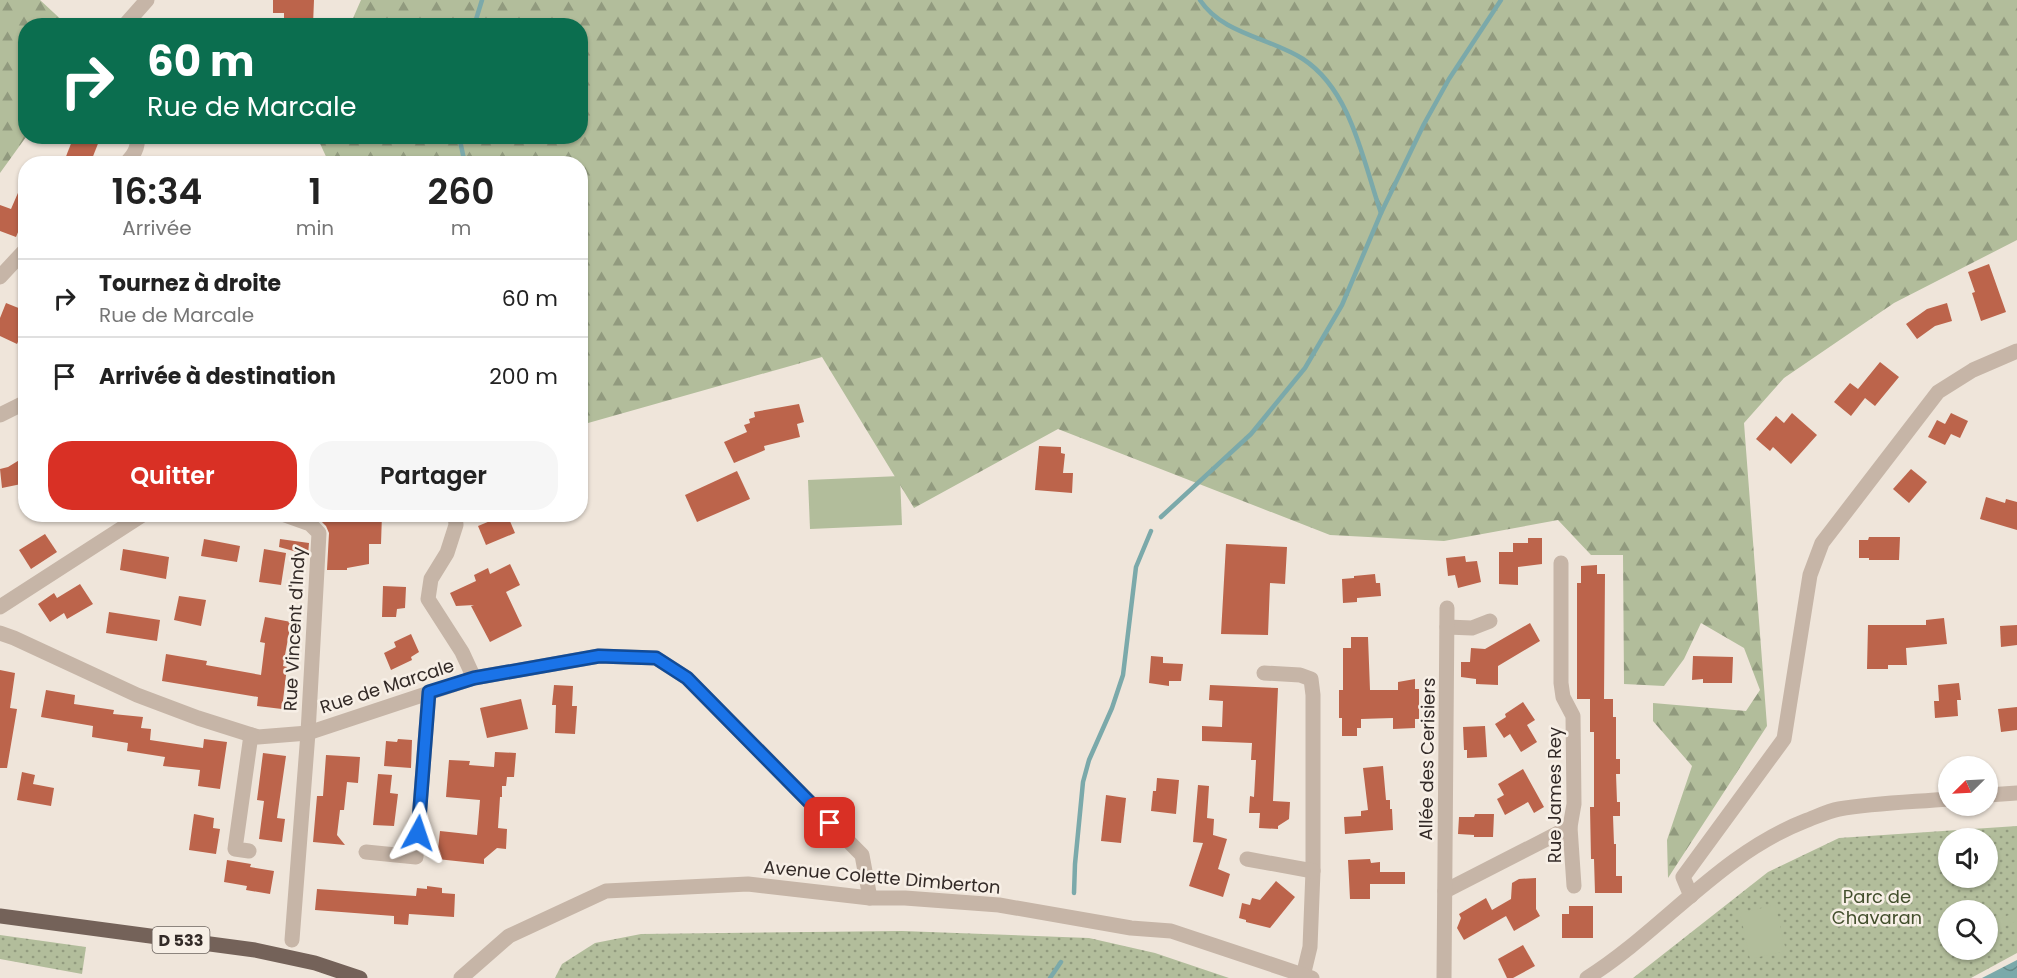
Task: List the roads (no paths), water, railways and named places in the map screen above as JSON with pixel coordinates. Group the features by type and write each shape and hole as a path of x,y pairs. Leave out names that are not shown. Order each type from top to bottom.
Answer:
{"main road":[{"name":"D 533","path":"0,916 255,950 315,963 360,978"}],"street":[{"path":"131,18 147,0"},
{"path":"0,277 18,258"},
{"path":"1691,896 1683,878 1784,739 1810,575 1822,543 1938,392 1973,370 2017,351"},
{"path":"0,415 18,406"},
{"path":"0,607 132,522"},
{"name":"Rue Vincent d'Indy","path":"304,522 319,533 308,733"},
{"path":"456,522 447,553 431,579 428,599 462,652 474,678"},
{"name":"Rue James Rey","path":"1561,563 1561,683 1563,697 1573,716 1574,804 1570,827 1574,886"},
{"name":"Allée des Cerisiers","path":"1444,978 1447,608"},
{"path":"1447,627 1472,628 1490,621"},
{"name":"Rue de Marcale","path":"0,633 137,695 258,737 308,733 474,678 599,656 656,658 687,678 862,855 870,898"},
{"path":"1264,673 1300,675 1311,679 1313,695 1312,871 1307,977"},
{"path":"366,852 416,857 429,692"},
{"path":"292,940 308,733"},
{"path":"249,851 235,849 251,735"},
{"path":"1998,794 2017,793"},
{"path":"1587,978 1632,945 1739,856 1791,826 1838,809 1938,800"},
{"path":"1445,891 1570,827"},
{"path":"1247,859 1312,871"},
{"name":"Avenue Colette Dimberton","path":"464,977 509,936 606,891 748,885 870,898 905,898 999,905 1131,928 1171,931 1307,977"}],"water":[{"path":"2017,960 2017,978 1982,978"}],"waterway":[{"path":"476,18 482,0"},
{"path":"1200,0 1221,21 1290,52 1320,73 1333,89 1354,129 1381,213"},
{"path":"1161,517 1251,434 1305,368 1342,305 1381,213 1424,124 1449,79 1501,0"},
{"path":"461,144 463,156"},
{"path":"1074,893 1083,782 1089,760 1112,708 1123,675 1136,567 1151,531"},
{"path":"1050,978 1061,962"}],"park label":[{"name":"Parc de Chavaran","path":"1877,906"}]}
